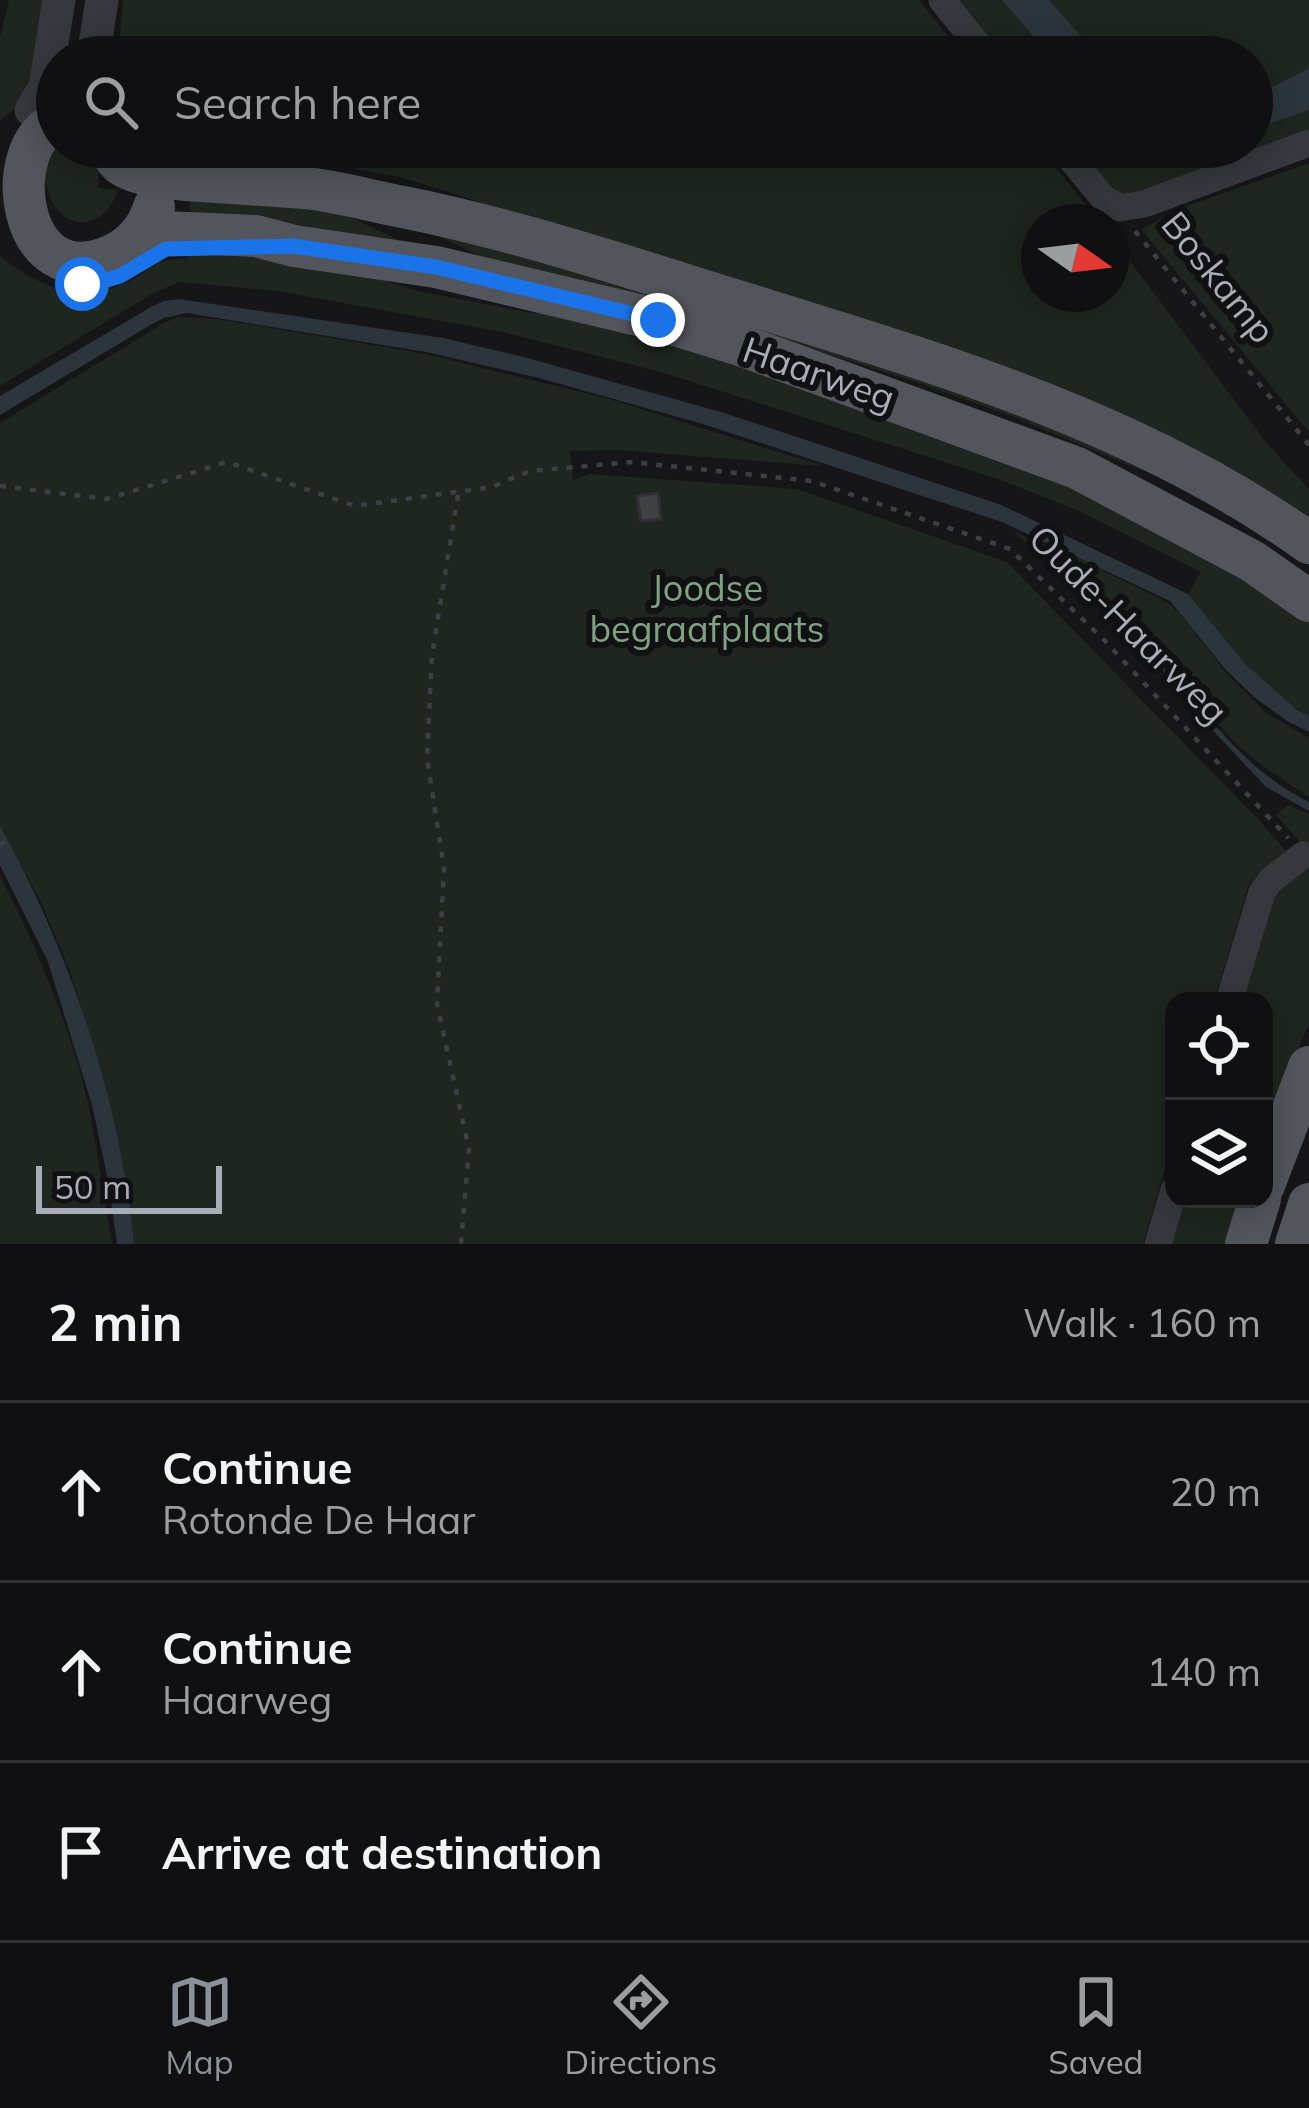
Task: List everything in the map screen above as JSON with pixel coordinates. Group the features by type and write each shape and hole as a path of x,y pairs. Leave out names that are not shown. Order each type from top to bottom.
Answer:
{"main road":[{"path":"33,126 4,185 4,221 29,210 52,232 74,240 96,240 112,231 130,210 142,168"},
{"path":"142,247 152,214 146,168"},
{"name":"Haarweg","path":"191,168 270,188 308,188 424,212 556,246 956,372 1067,412 1166,458 1309,543"},
{"name":"Haarweg","path":"4,221 38,274 65,283 110,280 142,247 293,246 436,267 658,320 765,353 1077,468 1252,561 1309,601"},
{"path":"1273,1161 1309,1067"},
{"path":"1296,1244 1309,1204"},
{"path":"1246,1244 1257,1208"}],"street":[{"path":"53,36 59,0"},
{"path":"68,36 72,0"},
{"path":"98,36 105,0"},
{"path":"105,0 108,36"},
{"path":"942,0 971,36"},
{"name":"Boskamp","path":"1273,156 1309,143"},
{"name":"Boskamp","path":"1078,168 1112,204"},
{"name":"Boskamp","path":"1129,206 1241,168"},
{"path":"1232,992 1262,892 1303,855"},
{"path":"1158,1244 1169,1208"}],"path":[{"name":"Boskamp","path":"1129,222 1309,446"},
{"name":"Oude-Haarweg","path":"0,486 107,499 227,462 356,506 492,487 530,471 631,462 812,482 1010,549 1104,640 1303,855"},
{"path":"458,493 432,655 427,758 444,868 437,1004 469,1149 461,1244"},
{"path":"0,845 8,839"}],"green space":[{"path":"9,0 51,0 42,36 36,36 36,61 26,101 0,120 0,37"},
{"path":"123,0 919,0 948,36 120,36"},
{"path":"960,0 1002,0 1033,36 988,36"},
{"path":"1014,0 1309,0 1309,94 1273,113 1273,36 1042,36"},
{"path":"1309,110 1309,135 1273,148 1273,123"},
{"path":"1309,163 1309,432 1141,229 1184,207"},
{"path":"36,167 98,168 99,188 118,190 101,216 78,222 58,210 46,181 27,176"},
{"path":"351,168 1056,168 1085,204 1021,204 1021,312 1129,312 1129,260 1268,445 1309,489 1309,524 474,200"},
{"path":"1093,168 1214,168 1119,201"},
{"path":"192,187 335,210 403,242 188,222"},
{"path":"412,223 1013,411 1144,467 1143,471 925,385 769,335 486,259"},
{"path":"188,255 262,257 532,313 568,314 713,355 1091,490 1309,617 1309,716 1257,677 1188,594 1201,572 1079,511 998,479 661,372 502,332 278,291 178,282 0,386 0,256 48,285 81,292 117,287 159,263"},
{"name":"Joodse begraafplaats","path":"178,317 217,319 426,354 609,399 823,466 618,450 570,451 573,480 589,474 797,489 1007,562 1286,851 1249,884 1217,992 1165,992 1165,1169 1143,1244 134,1244 119,1146 70,971 41,902 0,825 0,423"},
{"path":"1014,532 1168,603 1265,712 1309,738 1309,797 1255,760 1226,733 1134,611 1102,610"},
{"path":"1288,805 1309,814 1309,846 1276,815"},
{"path":"1309,860 1309,1023 1273,1109 1273,992 1241,992 1271,894"},
{"path":"0,875 50,985 80,1071 112,1244 0,1244"},
{"path":"1177,1208 1238,1208 1226,1244 1167,1244"}],"shaded area":[{"path":"1002,0 1049,0 1081,36 1033,36"},
{"path":"1309,68 1309,110 1273,123 1273,87"},
{"path":"179,299 443,338 520,356 721,412 999,504 1188,594 1245,664 1309,716 1309,732 1254,697 1170,601 1002,522 703,424 539,378 426,352 187,313 152,324 0,415 0,396 151,307"},
{"path":"1129,615 1228,740 1265,774 1309,802 1309,811 1266,787 1207,724 1148,653"},
{"path":"0,825 48,924 88,1028 117,1135 134,1244 117,1244 92,1105 48,962 0,865"}],"building":[{"path":"658,493 661,519 641,521 637,496"}],"route":[{"path":"82,284 120,276 166,249 293,246 436,267 658,320"}]}
